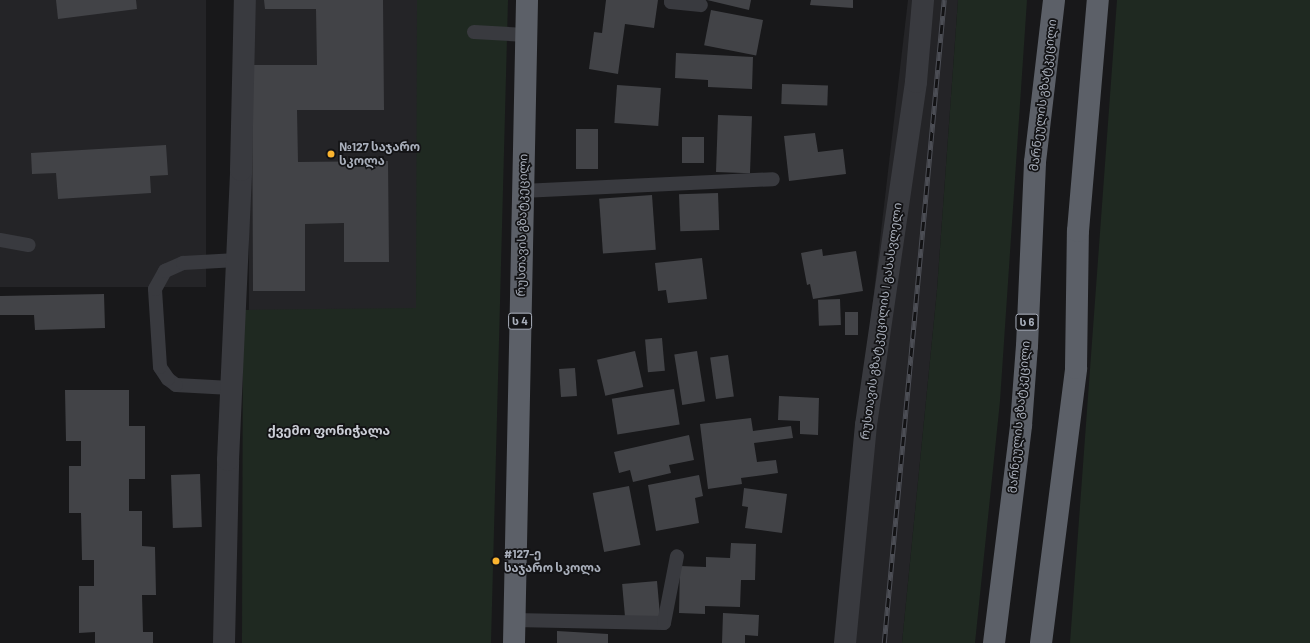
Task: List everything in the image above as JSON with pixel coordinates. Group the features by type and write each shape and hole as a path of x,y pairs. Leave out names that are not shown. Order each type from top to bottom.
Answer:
{"highway":[{"name":"რუსთავის გზატკეცილი","path":"514,643 527,0"},
{"name":"მარნეულის გზატკეცილი","path":"994,643 1021,425 1027,346 1035,162 1054,0"},
{"path":"1041,643 1076,368 1078,231 1098,0"}],"street":[{"path":"224,643 231,388 245,0"},
{"name":"რუსთავის გზატკეცილის I გასასვლელი","path":"845,643 866,424 916,82 923,0"}],"lane":[{"path":"671,0 671,2 701,4"},
{"path":"474,32 526,35"},
{"path":"522,191 773,180"},
{"path":"0,240 29,245"},
{"path":"231,388 176,385 168,379 160,368 155,289 165,271 182,263 236,260"},
{"path":"514,620 664,623 677,556"}],"shaded area":[{"path":"0,0 206,0 206,287 0,287"},
{"name":"№127 საჯარო სკოლა","path":"249,0 417,0 417,310 249,310"},
{"path":"417,0 508,0 491,643 242,643 243,310 416,308"},
{"path":"908,0 958,0 937,290 902,643 847,643 858,429"},
{"path":"958,0 1027,0 1000,401 975,643 902,643 937,290"},
{"path":"1117,0 1310,0 1310,643 1070,643"}],"building":[{"path":"56,0 136,0 137,9 58,19"},
{"path":"264,0 383,0 384,110 297,110 298,162 388,161 389,262 344,262 344,223 305,224 305,291 253,291 252,65 317,65 316,9 265,9"},
{"path":"606,0 658,0 654,28 625,24 618,74 589,69 594,32 602,33"},
{"path":"707,0 751,0 749,10"},
{"path":"811,0 853,0 853,8 810,5"},
{"path":"711,10 763,20 756,55 704,45"},
{"path":"676,53 753,57 752,89 708,87 708,80 675,78"},
{"path":"782,84 828,86 827,106 781,104"},
{"path":"617,85 661,88 658,126 614,123"},
{"path":"718,115 752,116 750,173 716,172"},
{"path":"576,129 598,129 598,169 576,169"},
{"path":"815,133 818,152 843,149 846,174 789,181 784,136"},
{"path":"682,137 704,137 704,163 682,163"},
{"path":"166,145 168,175 150,176 151,193 58,199 56,173 32,174 31,153"},
{"path":"718,193 719,230 680,231 679,194"},
{"path":"652,195 656,250 603,254 599,199"},
{"path":"822,249 823,256 856,251 863,291 813,299 810,284 807,285 801,253"},
{"path":"702,258 707,299 668,303 666,290 658,291 655,263"},
{"path":"104,294 105,328 35,330 34,315 0,315 0,296"},
{"path":"840,299 841,325 819,326 818,300"},
{"path":"845,312 858,312 858,335 845,335"},
{"path":"662,338 665,371 648,372 645,339"},
{"path":"635,351 643,387 605,396 597,360"},
{"path":"697,351 705,401 682,405 674,355"},
{"path":"728,355 734,397 716,399 710,358"},
{"path":"575,368 577,396 561,397 559,369"},
{"path":"674,389 680,425 617,434 612,399"},
{"path":"65,390 129,390 129,426 145,426 145,479 129,479 129,511 142,511 142,546 155,547 156,595 142,595 143,632 153,632 153,643 95,643 95,632 79,633 79,586 94,586 94,560 82,560 81,513 69,513 69,466 81,466 81,441 66,441"},
{"path":"779,396 819,398 818,435 800,434 800,421 778,420"},
{"path":"751,418 753,431 791,426 793,438 754,443 757,462 776,460 778,473 741,478 742,484 708,489 700,424"},
{"path":"689,435 694,460 669,465 671,473 633,482 630,470 619,473 614,452"},
{"path":"200,474 202,527 173,528 171,475"},
{"path":"699,475 703,496 695,498 699,523 656,531 648,485"},
{"path":"629,486 640,545 604,552 593,493"},
{"path":"744,488 787,494 782,533 745,528 748,507 742,506"},
{"path":"731,543 756,544 755,580 741,580 740,607 705,606 705,614 679,613 680,566 706,567 706,557 730,558"},
{"path":"657,581 660,616 625,619 622,584"},
{"path":"723,613 759,615 758,636 745,635 745,643 722,643"},
{"path":"557,631 608,634 608,643 557,643"}],"railway":[{"path":"884,643 944,0"}],"place":[{"name":"№127 საჯარო სკოლა","path":"331,154"},
{"name":"#127-ე საჯარო სკოლა","path":"496,561"}],"district":[{"name":"ქვემო ფონიჭალა","path":"329,430"}]}
